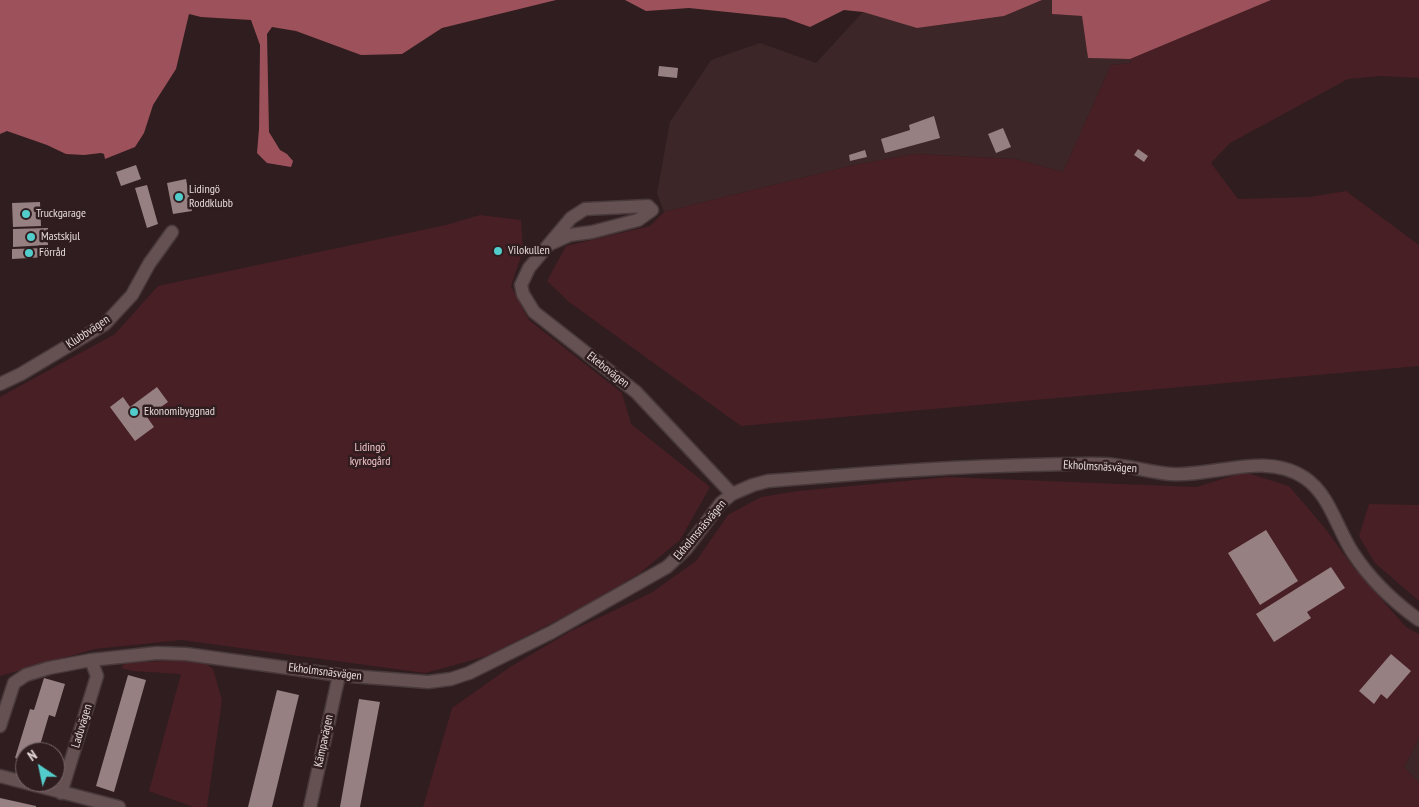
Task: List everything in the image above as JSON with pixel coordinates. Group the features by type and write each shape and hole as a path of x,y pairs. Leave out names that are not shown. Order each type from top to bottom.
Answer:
{"street":[{"name":"Ekebovägen","path":"550,244 570,235 592,232 638,220 652,210 648,206 585,209 571,218 529,268 521,285 523,294 534,312 636,392 732,494"},
{"name":"Klubbvägen","path":"0,384 21,374 105,324 132,296 149,264 172,232"},
{"name":"Ekholmsnäsvägen","path":"0,726 14,683 26,675 49,668 91,660 156,653 186,654 339,675 428,682 470,674 552,632 667,567 686,549 713,511 732,494 768,481 973,466 1104,464 1171,474 1268,466 1282,468 1295,472 1314,486 1326,503 1352,552 1365,570 1385,592 1419,620"},
{"name":"Laduvägen","path":"61,793 97,676 91,660"},
{"name":"Kämpavägen","path":"310,807 339,675"},
{"path":"0,776 119,807"}],"shaded area":[{"path":"0,0 556,0 442,28 402,54 361,55 296,31 272,27 267,34 269,132 280,150 293,161 291,167 267,163 257,153 260,45 251,20 201,17 189,14 176,69 153,105 144,133 135,147 105,159 104,154 101,153 84,155 66,154 7,131 0,134"},
{"path":"625,0 1042,0 1004,16 917,28 863,12 844,10 810,27 785,18 689,8 646,11"},
{"path":"1042,0 1052,0 1052,14 1082,16 1088,58 1130,59 1131,63 1111,65 1063,172 1016,159 914,154 850,166 664,212 657,193 670,122 711,60 760,43 816,63 863,12 917,28 1004,16"},
{"path":"1052,0 1271,0 1130,59 1088,58 1082,16 1052,14"},
{"path":"1419,738 1419,783 1404,767"}],"green space":[{"path":"1271,0 1419,0 1419,78 1382,76 1348,79 1230,143 1211,163 1238,199 1309,197 1346,191 1419,245 1419,366 741,426 569,302 547,281 566,246 650,226 664,212 850,166 914,154 1016,159 1063,172 1111,65 1131,63 1130,59"},
{"name":"Lidingö kyrkogård","path":"480,215 521,220 523,250 511,286 529,320 622,393 631,424 710,487 680,540 640,573 583,607 487,656 425,673 181,640 95,649 0,676 0,397 115,334 158,286 446,225"},
{"path":"1244,472 1289,486 1324,527 1354,568 1406,627 1419,634 1419,738 1404,767 1419,783 1419,807 423,807 452,708 510,667 571,631 651,593 696,561 728,515 761,497 798,491 947,477 1197,487"},
{"path":"1369,504 1419,505 1419,601 1375,563 1359,536"},
{"path":"200,659 213,669 222,700 207,807 193,807 149,791 181,674 133,671 121,668 125,663"}],"building":[{"path":"659,66 678,68 677,78 658,76"},
{"path":"934,116 940,138 885,153 881,139 910,130 909,125"},
{"path":"1003,128 1011,147 996,153 988,134"},
{"path":"1138,149 1148,156 1144,162 1134,155"},
{"path":"865,150 867,157 850,161 849,155"},
{"path":"136,165 141,179 121,186 116,172"},
{"name":"Lidingö Roddklubb","path":"186,179 192,211 173,214 167,183"},
{"path":"147,185 158,224 147,228 135,188"},
{"name":"Truckgarage","path":"40,202 41,226 13,227 12,203"},
{"name":"Mastskjul","path":"48,228 48,245 13,247 13,229"},
{"name":"Förråd","path":"47,248 47,257 12,259 12,249"},
{"name":"Ekonomibyggnad","path":"157,387 168,402 147,417 154,427 135,441 110,407 123,397 130,407"},
{"path":"1266,530 1298,581 1260,605 1228,553"},
{"path":"1331,567 1345,588 1307,612 1311,618 1274,642 1256,614"},
{"path":"1391,654 1411,671 1387,699 1381,694 1374,704 1359,691"},
{"path":"128,675 146,680 114,792 96,786"},
{"path":"44,678 65,684 55,717 49,715 41,742 20,742 30,709 34,710"},
{"path":"277,690 299,695 272,807 248,807"},
{"path":"359,699 380,702 360,807 340,807"},
{"path":"0,798 36,806 36,807 0,807"}],"place":[{"name":"Lidingö Roddklubb","path":"179,197"},
{"name":"Truckgarage","path":"26,214"},
{"name":"Mastskjul","path":"31,237"},
{"name":"Vilokullen","path":"498,251"},
{"name":"Förråd","path":"29,253"},
{"name":"Ekonomibyggnad","path":"134,412"}]}
